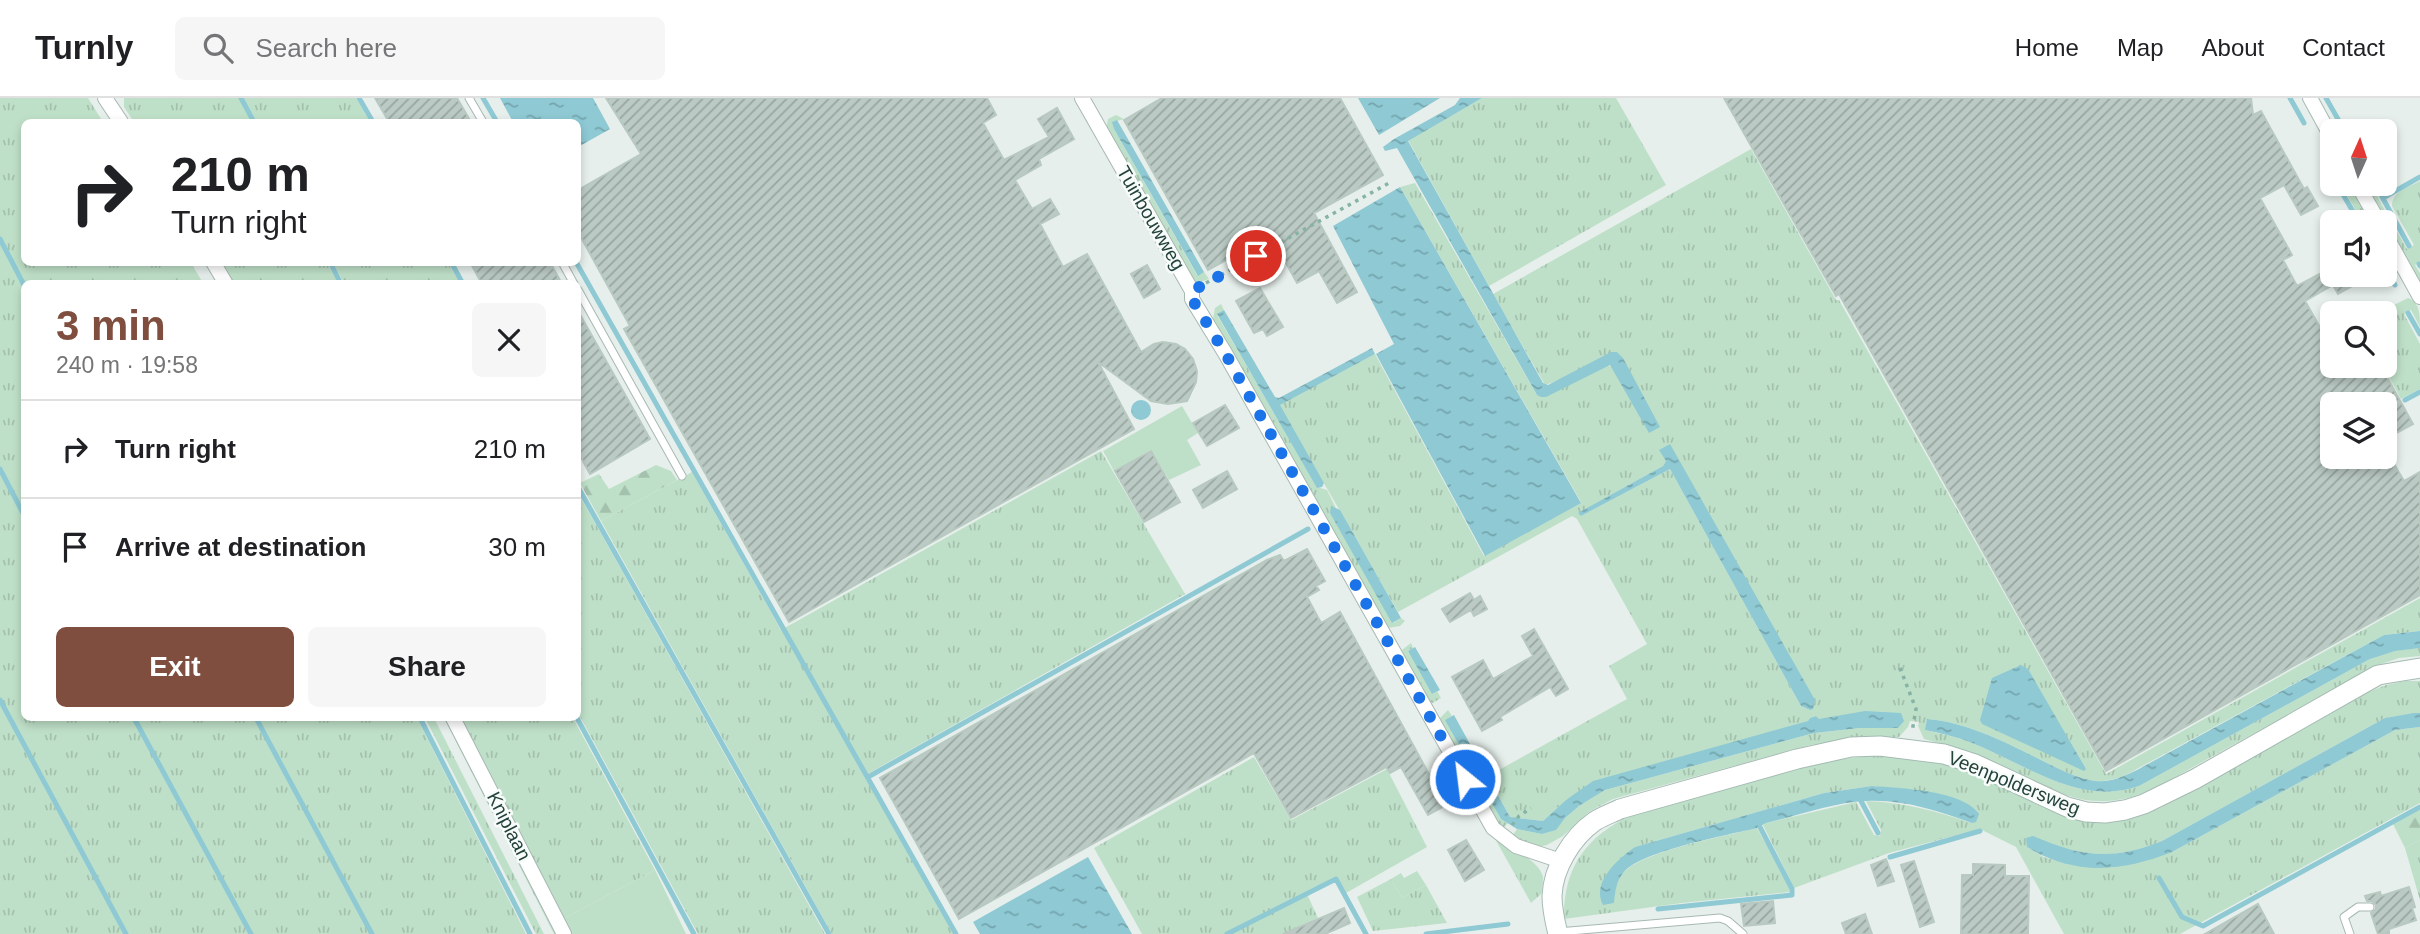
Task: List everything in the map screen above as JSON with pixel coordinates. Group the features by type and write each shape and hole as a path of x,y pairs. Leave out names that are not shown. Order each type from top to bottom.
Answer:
{"street":[{"path":"106,98 119,119"},
{"name":"Tuinbouwweg","path":"1082,98 1192,291 1192,299 1493,828 1517,846 1562,861"},
{"path":"2310,98 2322,119"},
{"path":"2397,256 2420,297"},
{"name":"Veenpoldersweg","path":"1562,861 1573,843 1594,822 1620,809 1797,759 1851,747 1910,748 1944,754 1975,765 2067,807 2105,813 2125,810 2144,804 2195,779 2378,675 2420,668"},
{"name":"Kniplaan","path":"455,721 564,934"},
{"path":"1557,933 1552,897 1554,877 1562,861"}],"lane":[{"path":"469,98 481,119"},
{"path":"581,295 682,476"},
{"path":"2350,934 2344,917 2358,907 2370,907"},
{"path":"1557,933 1720,918 1728,921 1743,934"}],"path":[{"path":"1192,291 1391,182"},
{"path":"1900,668 1916,709 1910,748"},
{"path":"1511,826 1531,808"}],"green space":[{"path":"0,98 88,98 101,119 21,119 21,266 193,266 201,280 21,280 21,721 419,721 526,934 0,934"},
{"path":"124,98 239,98 250,119 132,119 124,107"},
{"path":"243,98 356,98 368,119 255,119"},
{"path":"1482,98 1616,98 1666,185 1489,286 1408,140"},
{"path":"1116,115 1124,119 1113,122 1114,129 1197,275 1204,272 1209,279 1194,284 1106,129 1108,119"},
{"path":"1751,149 2106,774 2420,598 2420,631 2384,635 2122,777 2098,781 2080,778 1985,734 1956,724 1927,719 1926,730 1972,743 2053,780 2095,791 2117,791 2139,786 2370,659 2394,651 2420,648 2420,656 2399,658 2375,666 2159,786 2112,801 2072,797 1983,757 1924,739 1919,722 1910,721 1899,737 1854,738 1810,745 1613,799 1590,811 1563,836 1538,847 1512,836 1517,829 1542,834 1555,830 1579,806 1605,790 1814,733 1898,727 1818,719 1816,716 1808,721 1566,800 1543,821 1510,817 1488,776 1627,699 1609,666 1647,644 1577,519 1572,516 1398,612 1279,405 1375,354 1484,556 1581,502 1400,187 1415,183 1537,395 1606,365 1613,367 1623,358 1545,385 1493,294","holes":["1666,461 1810,710 1801,706 1670,469 1581,516 1579,513 1663,466"]},
{"path":"2420,181 2420,262 2415,265 2420,273 2420,286 2397,245 2397,231 2407,249 2414,245 2397,215 2397,210 2392,206 2395,197 2402,190"},
{"path":"2348,196 2358,196 2365,210 2355,210"},
{"path":"2370,196 2377,196 2385,210 2378,210"},
{"path":"220,266 329,266 337,280 229,280"},
{"path":"335,266 450,266 458,280 342,280"},
{"path":"2408,298 2415,303 2420,327 2411,310 2404,314 2420,344 2420,389 2401,399 2390,378 2397,378 2397,304"},
{"path":"1221,304 1224,310 1217,315 1317,487 1327,490 1393,623 1401,618 1405,621 1400,626 1388,628 1213,319 1215,308"},
{"path":"1182,406 1198,433 1187,440 1201,465 1169,480 1151,450 1114,471 1103,451"},
{"path":"1101,451 1185,594 864,776 954,934 832,934 601,521 692,472 781,630"},
{"path":"656,465 671,471 677,480 601,521 581,483 599,474 609,489"},
{"path":"581,498 825,934 698,934 581,719"},
{"path":"1411,643 1413,648 1408,651 1433,694 1437,691 1441,698 1433,703 1428,702 1404,656 1402,650"},
{"path":"2420,681 2420,713 2385,718 2162,841 2128,852 2097,854 2067,849 2033,837 2027,847 2044,857 2071,865 2172,852 2395,730 2420,727 2420,803 2180,934 2064,934 2016,847 1980,829 1889,853 1794,888 1763,825 1856,802 1874,835 1880,836 1881,830 1866,801 1919,808 1972,823 1916,790 1872,786 1824,793 1635,847 1620,878 1626,870 1652,856 1757,828 1790,887 1789,892 1564,919 1568,884 1580,856 1616,823 1632,815 1790,771 1835,760 1865,757 1921,759 1985,779 2069,817 2111,822 2134,818 2160,808 2368,692 2386,685"},
{"path":"1448,710 1452,716 1446,720 1501,819 1508,823 1503,828 1439,719"},
{"path":"427,721 436,721 544,934 536,934"},
{"path":"446,721 450,721 557,934 554,934"},
{"path":"461,721 575,721 655,870 563,919"},
{"path":"1254,757 1291,820 1387,769 1427,847 1346,893 1336,879 1307,894 1318,918 1293,929 1294,934 1142,934 1094,848"},
{"path":"2420,809 2420,840 2405,848 2393,824"},
{"path":"1494,837 1522,854 1541,871 1541,894 1531,903"},
{"path":"2420,840 2420,900 2405,848"},
{"path":"655,870 686,934 571,934 563,919"},
{"path":"1417,871 1426,885 1402,898 1391,879 1401,873 1404,878"},
{"path":"1391,879 1402,898 1426,885 1447,923 1373,931 1357,897"}],"water":[{"path":"500,98 593,98 610,129 581,145 581,119 511,119"},
{"path":"1358,98 1440,98 1379,135"},
{"path":"1460,98 1482,98 1408,141 1543,383 1548,385 1611,352 1617,352 1623,358 1660,427 1649,433 1610,365 1546,397 1537,395 1397,148 1385,151 1383,147 1394,139 1455,105"},
{"path":"1117,120 1204,272 1198,276 1114,129 1112,122"},
{"path":"1400,187 1581,503 1485,556 1376,354 1394,344 1333,226"},
{"path":"1224,310 1275,397 1279,398 1372,348 1375,354 1280,405 1324,483 1322,487 1317,488 1217,314"},
{"path":"1137,400 1145,400 1151,410 1145,420 1137,420 1131,414 1131,406"},
{"path":"1670,444 1815,700 1813,709 1801,706 1670,469 1581,516 1578,513 1663,466 1666,461 1659,450"},
{"path":"1331,506 1340,510 1401,618 1392,623 1330,513"},
{"path":"2420,631 2420,648 2395,651 2370,659 2139,786 2117,791 2074,787 1972,743 1925,730 1927,719 1971,728 2073,775 2095,781 2111,780 2137,770 2384,635"},
{"path":"1415,647 1440,690 1432,694 1408,651"},
{"path":"2021,665 2028,669 2086,769 2084,771 1982,724 1980,720 1992,678"},
{"path":"1865,711 1901,713 1904,721 1898,728 1860,728 1814,733 1605,790 1579,806 1556,830 1542,834 1517,829 1501,819 1445,720 1454,715 1510,817 1543,821 1593,781 1808,721 1816,716 1819,719"},
{"path":"2420,713 2420,727 2395,730 2172,852 2153,859 2116,867 2081,867 2063,863 2027,847 2026,838 2033,836 2082,852 2112,854 2162,841 2385,718"},
{"path":"1872,786 1914,789 1945,795 1971,806 1979,814 1976,822 1972,823 1933,810 1893,802 1866,801 1829,807 1648,857 1633,864 1621,875 1614,903 1603,905 1600,896 1603,880 1614,865 1635,847 1824,793"},
{"path":"1088,857 1132,934 980,934 973,922"}],"building":[{"path":"375,98 457,98 469,119 387,119"},
{"path":"606,98 987,98 996,115 983,123 1004,160 1049,137 1038,119 1057,108 1074,139 1039,159 1041,165 1015,180 1032,209 1050,199 1059,214 1040,224 1063,267 1087,254 1141,352 1154,344 1176,344 1185,349 1193,359 1197,371 1196,382 1187,401 1168,404 1151,401 1098,362 1134,429 789,622 624,329 630,326 581,237 581,188 641,154"},
{"path":"1162,98 1340,98 1383,175 1314,213 1357,292 1337,303 1319,271 1297,283 1271,236 1208,270 1124,120"},
{"path":"1724,98 2251,98 2253,115 2261,111 2304,189 2307,187 2318,206 2301,215 2284,185 2260,198 2292,255 2283,260 2297,286 2320,274 2320,287 2330,287 2305,301 2320,327 2320,378 2388,378 2395,392 2320,392 2320,469 2397,469 2404,481 2420,472 2420,595 2106,771 1839,294 1836,296"},
{"path":"1147,265 1160,289 1144,298 1131,274"},
{"path":"472,266 552,266 560,280 480,280"},
{"path":"2334,287 2351,287 2338,294"},
{"path":"1260,288 1283,327 1267,336 1263,329 1254,333 1236,301"},
{"path":"581,316 650,439 590,474 581,458"},
{"path":"2397,395 2413,424 2397,433"},
{"path":"1225,405 1239,428 1207,446 1193,423"},
{"path":"1151,451 1180,502 1144,522 1115,471"},
{"path":"1227,471 1237,489 1203,508 1193,490"},
{"path":"1307,549 1325,581 1316,586 1319,590 1307,597 1321,623 1340,612 1446,805 1428,815 1401,767 1390,773 1386,767 1291,818 1254,753 959,919 880,778 1267,560 1280,555 1284,561"},
{"path":"1470,593 1474,600 1480,596 1487,609 1474,616 1471,610 1450,622 1442,609"},
{"path":"1534,629 1568,689 1556,696 1550,687 1482,731 1452,677 1483,660 1493,679 1533,656 1522,636"},
{"path":"1466,840 1484,870 1465,881 1448,850"},
{"path":"1886,859 1894,881 1878,886 1871,865"},
{"path":"1914,861 1934,922 1920,927 1901,865"},
{"path":"1973,864 2005,865 2005,876 2029,876 2028,934 1961,934 1962,875 1973,875"},
{"path":"2409,887 2416,920 2389,929 2389,934 2378,934 2371,913 2376,909 2376,905 2367,901 2365,896 2380,892 2381,896"},
{"path":"1773,901 1775,923 1744,926 1741,904"},
{"path":"2258,904 2274,934 2205,934"},
{"path":"1344,908 1350,923 1325,934 1283,934"},
{"path":"1865,914 1872,934 1846,934 1842,923"}],"waterway":[{"path":"241,98 252,119"},
{"path":"359,98 371,119"},
{"path":"483,98 495,119"},
{"path":"2290,98 2304,123"},
{"path":"2326,98 2338,119"},
{"path":"2383,198 2420,177"},
{"path":"2344,196 2352,210"},
{"path":"2382,196 2409,246"},
{"path":"0,239 21,280"},
{"path":"332,266 339,280"},
{"path":"453,266 461,280"},
{"path":"578,266 956,934"},
{"path":"2408,313 2420,334"},
{"path":"2405,400 2420,392"},
{"path":"0,469 21,509"},
{"path":"581,492 829,934"},
{"path":"868,777 1308,529"},
{"path":"0,700 126,934"},
{"path":"136,721 251,934"},
{"path":"258,721 372,934"},
{"path":"422,721 530,934"},
{"path":"579,721 694,934"},
{"path":"1861,801 1878,833"},
{"path":"2159,878 2182,917 2203,926 2420,807"},
{"path":"1658,909 1792,895 1792,889 1760,827"},
{"path":"1890,857 1980,831"},
{"path":"1227,934 1336,879 1366,934"},
{"path":"1426,934 1508,924"}],"route":[{"path":"1256,256 1192,291 1192,299 1465,779"}]}
